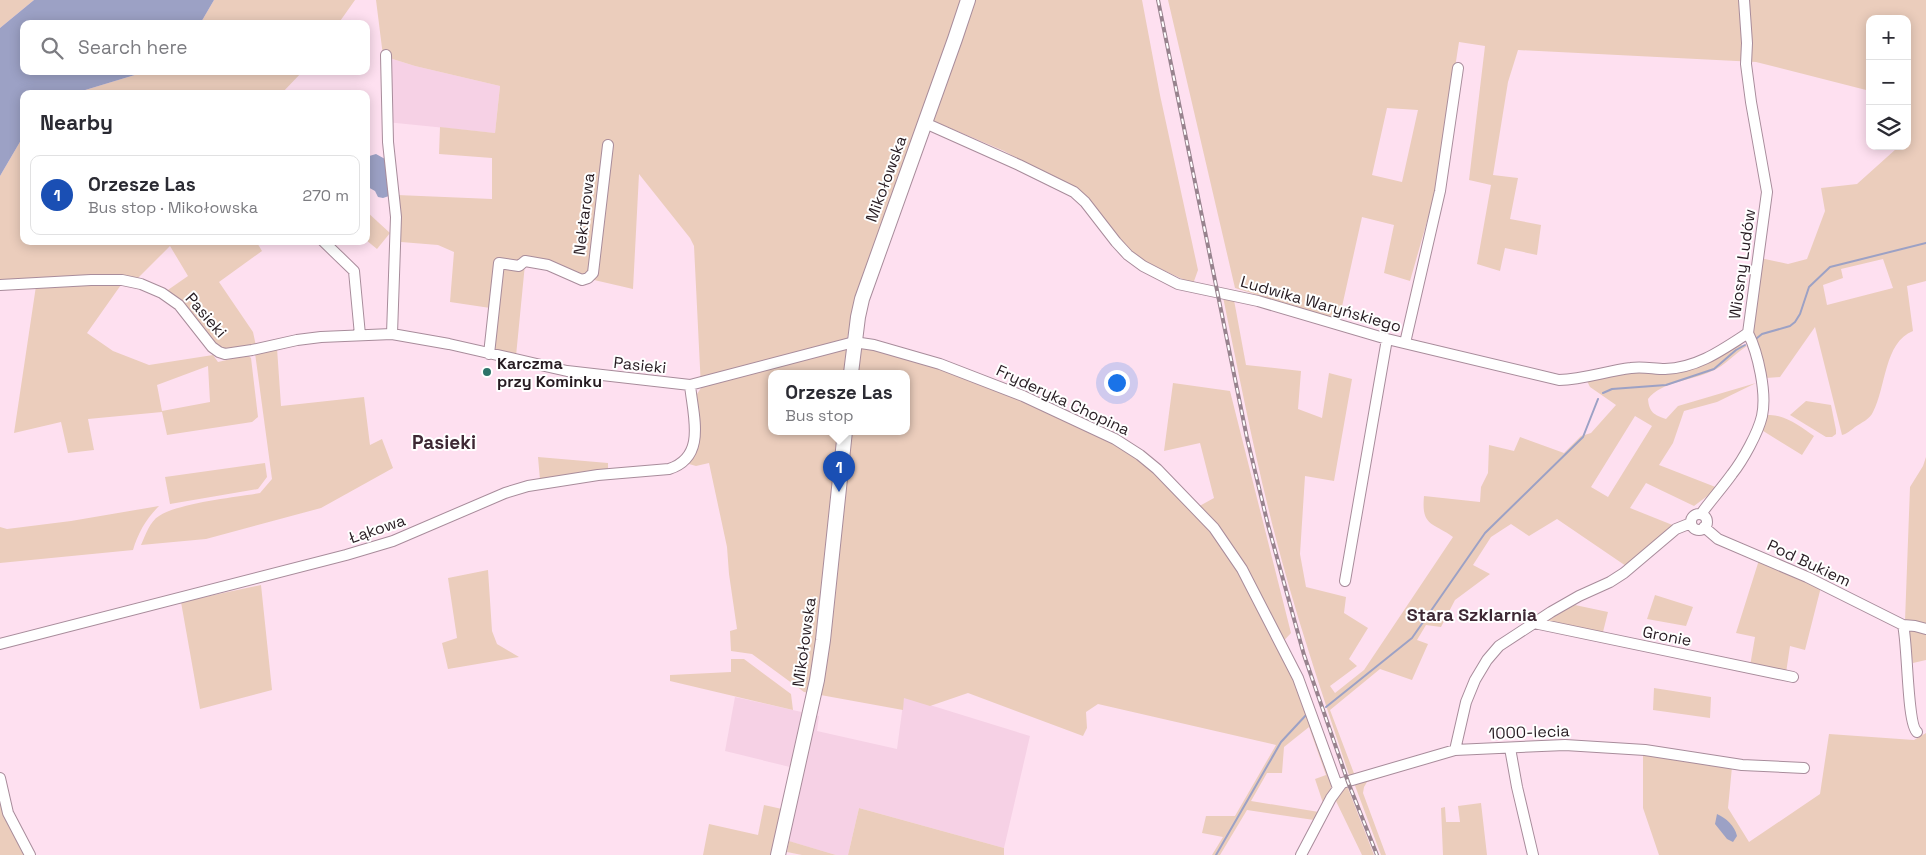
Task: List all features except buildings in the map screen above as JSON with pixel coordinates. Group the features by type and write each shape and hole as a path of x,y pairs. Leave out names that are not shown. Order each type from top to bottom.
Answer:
{"main road":[{"name":"Mikołowska","path":"851,370 858,317 868,280 968,0"},
{"name":"Mikołowska","path":"778,855 817,680 845,435"}],"street":[{"name":"Wiosny Ludów","path":"1691,523 1693,516 1702,514 1742,460 1762,417 1761,376 1754,347 1748,333 1767,192 1750,102 1746,64 1747,43 1744,0"},
{"path":"386,55 388,142 396,217 392,334"},
{"path":"1405,343 1440,192 1458,68"},
{"name":"Ludwika Waryńskiego","path":"925,123 1074,192 1085,202 1128,255 1143,266 1178,284 1258,301 1387,339 1559,380 1573,380 1634,367 1666,369 1700,362 1748,333"},
{"name":"Nektarowa","path":"489,354 499,263 519,266 525,261 548,265 582,280 588,278 593,273 608,145"},
{"path":"327,245 354,271 360,335"},
{"name":"Pasieki","path":"0,285 92,280 122,280 141,284 162,293 179,305 212,347 225,354 297,340 392,334 449,344 567,371 690,385 854,342"},
{"path":"1344,581 1387,339"},
{"name":"Fryderyka Chopina","path":"854,342 874,345 940,364 1023,396 1128,446 1156,469 1214,528 1242,569 1298,678 1338,788"},
{"name":"Łąkowa","path":"0,644 346,555 393,541 504,493 528,486 598,475 669,469 678,466 691,453 695,442 690,385"},
{"path":"1455,750 1466,702 1475,680 1487,660 1499,646 1579,596 1610,582 1624,573 1676,529 1691,523 1697,529 1704,527 1706,520 1702,514"},
{"name":"Pod Bukiem","path":"1704,527 1718,539 1807,577 1903,626 1915,626 1926,629"},
{"name":"Gronie","path":"1534,624 1793,676"},
{"path":"1903,626 1908,667 1910,712 1913,726 1917,732"},
{"name":"1000-lecia","path":"1338,788 1342,783 1455,750 1565,745 1653,751 1742,765 1804,768"},
{"path":"1510,748 1533,855"},
{"path":"0,778 8,813 30,855"},
{"path":"1301,855 1338,788"}],"shaded area":[{"path":"0,0 34,0 0,28"},
{"path":"214,0 355,0 341,20 202,20"},
{"path":"376,0 1142,0 1160,95 1198,270 1193,284 1135,257 1083,195 1004,151 924,117 859,288 845,347 879,350 1022,398 1139,456 1194,509 1214,498 1200,443 1164,451 1173,383 1230,391 1291,633 1279,646 1295,679 1332,784 1323,803 1315,779 1326,775 1309,727 1284,747 1282,773 1267,773 1251,801 1319,812 1314,820 1247,810 1220,855 1212,855 1223,837 1202,833 1206,816 1235,816 1276,745 1098,704 1086,712 1087,728 1083,736 968,693 930,706 904,698 903,710 804,692 752,654 731,651 730,631 737,629 727,547 709,463 696,466 689,464 697,446 698,430 695,397 701,388 694,246 690,238 639,174 633,289 525,264 516,356 493,352 497,309 450,302 454,252 438,245 401,242 397,195 492,199 492,158 439,154 440,127 495,133 500,86 415,66 383,56"},
{"path":"1168,0 1926,0 1926,281 1907,286 1913,331 1903,337 1891,355 1872,414 1849,432 1842,435 1815,327 1780,377 1766,378 1753,333 1760,258 1788,264 1807,259 1825,211 1821,188 1857,184 1895,150 1911,150 1911,15 1866,15 1866,90 1756,62 1518,50 1508,82 1493,175 1518,178 1510,219 1541,225 1537,255 1505,248 1500,271 1477,264 1491,185 1469,180 1485,46 1459,42 1436,190 1410,281 1384,273 1394,225 1362,217 1339,320 1235,288","holes":["1387,108 1418,110 1402,182 1372,175","1883,259 1893,288 1827,305 1823,285 1843,278 1841,269"]},
{"path":"383,56 415,66 500,86 495,133 386,122"},
{"path":"135,75 299,75 285,90 85,90"},
{"path":"20,142 20,245 258,245 262,251 219,282 253,332 256,346 224,352 215,346 165,292 188,276 170,246 138,278 109,275 0,283 0,176"},
{"path":"370,215 390,233 377,249 370,243"},
{"path":"123,282 87,333 113,351 149,365 213,355 218,362 248,355 251,358 258,417 252,422 167,435 162,412 88,419 94,450 68,453 61,422 14,433 36,286","holes":["208,366 210,402 162,411 157,385"]},
{"path":"1223,297 1234,300 1246,365 1301,371 1298,409 1322,418 1329,373 1352,379 1334,481 1305,476 1300,554 1306,587 1346,597 1344,613 1368,628 1349,659 1357,666 1330,686 1335,693 1364,670 1453,537 1434,526 1427,519 1424,513 1424,496 1480,502 1481,487 1488,473 1489,445 1514,451 1520,437 1564,453 1581,436 1591,433 1616,405 1590,387 1587,381 1639,370 1672,373 1737,344 1747,346 1717,369 1661,388 1654,393 1648,399 1651,410 1666,419 1678,406 1756,383 1717,402 1684,411 1673,443 1659,465 1718,488 1694,506 1646,483 1630,508 1675,526 1626,566 1557,519 1529,536 1511,524 1491,537 1473,565 1490,574 1455,600 1441,627 1426,625 1417,640 1428,644 1412,680 1380,669 1330,710 1355,776 1350,778 1282,562 1247,414","holes":["1635,416 1652,426 1608,497 1591,487"]},
{"path":"277,348 281,406 364,397 370,445 382,439 393,468 321,508 206,539 141,545 153,521 168,511 208,501 260,493 272,479 255,353"},
{"path":"1806,401 1831,405 1836,434 1832,437 1826,437 1790,415"},
{"path":"1768,415 1787,419 1814,436 1802,455 1760,429"},
{"path":"538,457 608,463 608,470 540,480"},
{"path":"1926,457 1926,660 1913,663 1905,621 1910,487 1923,466"},
{"path":"265,463 267,477 258,489 170,504 165,477"},
{"path":"159,506 143,526 133,550 0,563 0,527 7,529 71,521"},
{"path":"1759,560 1821,587 1805,650 1790,646 1786,673 1750,666 1755,637 1736,633"},
{"path":"488,570 492,631 497,644 519,657 448,669 442,643 457,638 448,578"},
{"path":"261,585 272,690 200,709 181,602"},
{"path":"1655,595 1693,607 1686,626 1647,619"},
{"path":"1575,605 1608,612 1602,636 1545,621"},
{"path":"731,659 744,659 791,694 793,710 670,681 670,675 731,672"},
{"path":"1654,688 1711,697 1710,718 1653,710"},
{"path":"735,697 819,716 817,731 897,749 904,697 1030,736 1004,848 859,808 848,855 836,855 785,840 802,770 725,751"},
{"path":"1926,733 1926,855 1659,855 1643,808 1643,753 1732,767 1728,808 1749,842 1820,794 1829,734 1914,740"},
{"path":"1438,759 1367,782 1364,787 1363,793 1386,855 1381,855 1354,783"},
{"path":"1347,786 1374,855 1362,855 1335,799 1339,791"},
{"path":"0,798 25,855 0,855"},
{"path":"1481,803 1487,855 1443,855 1441,808 1445,807 1446,822 1460,822 1458,806"},
{"path":"764,805 782,809 772,855 703,855 709,824 758,835"},
{"path":"859,808 1004,848 1004,855 848,855"},
{"path":"789,841 836,855 802,855 787,852"}],"water":[{"path":"34,0 214,0 202,20 20,20 20,75 135,75 85,90 20,90 20,142 0,176 0,28"},
{"path":"376,154 385,159 389,196 378,197 375,191 370,188 370,156"},
{"path":"1717,814 1727,820 1734,829 1737,836 1733,842 1727,839 1715,824"}],"waterway":[{"path":"1757,338 1762,334 1790,326 1795,322 1800,314 1809,287 1830,267 1926,243"},
{"path":"1603,393 1612,389 1666,385 1714,369 1736,350 1745,345"},
{"path":"1326,707 1412,638 1485,533 1583,437 1598,399"},
{"path":"1216,855 1281,742 1307,714"}],"railway":[{"path":"1158,0 1247,438 1268,525 1304,655 1348,782 1377,855"}],"place":[{"name":"Karczma przy Kominku","path":"487,372"},
{"name":"Orzesze Las","path":"839,492"}],"district":[{"name":"Pasieki","path":"444,442"},
{"name":"Stara Szklarnia","path":"1472,614"}]}
